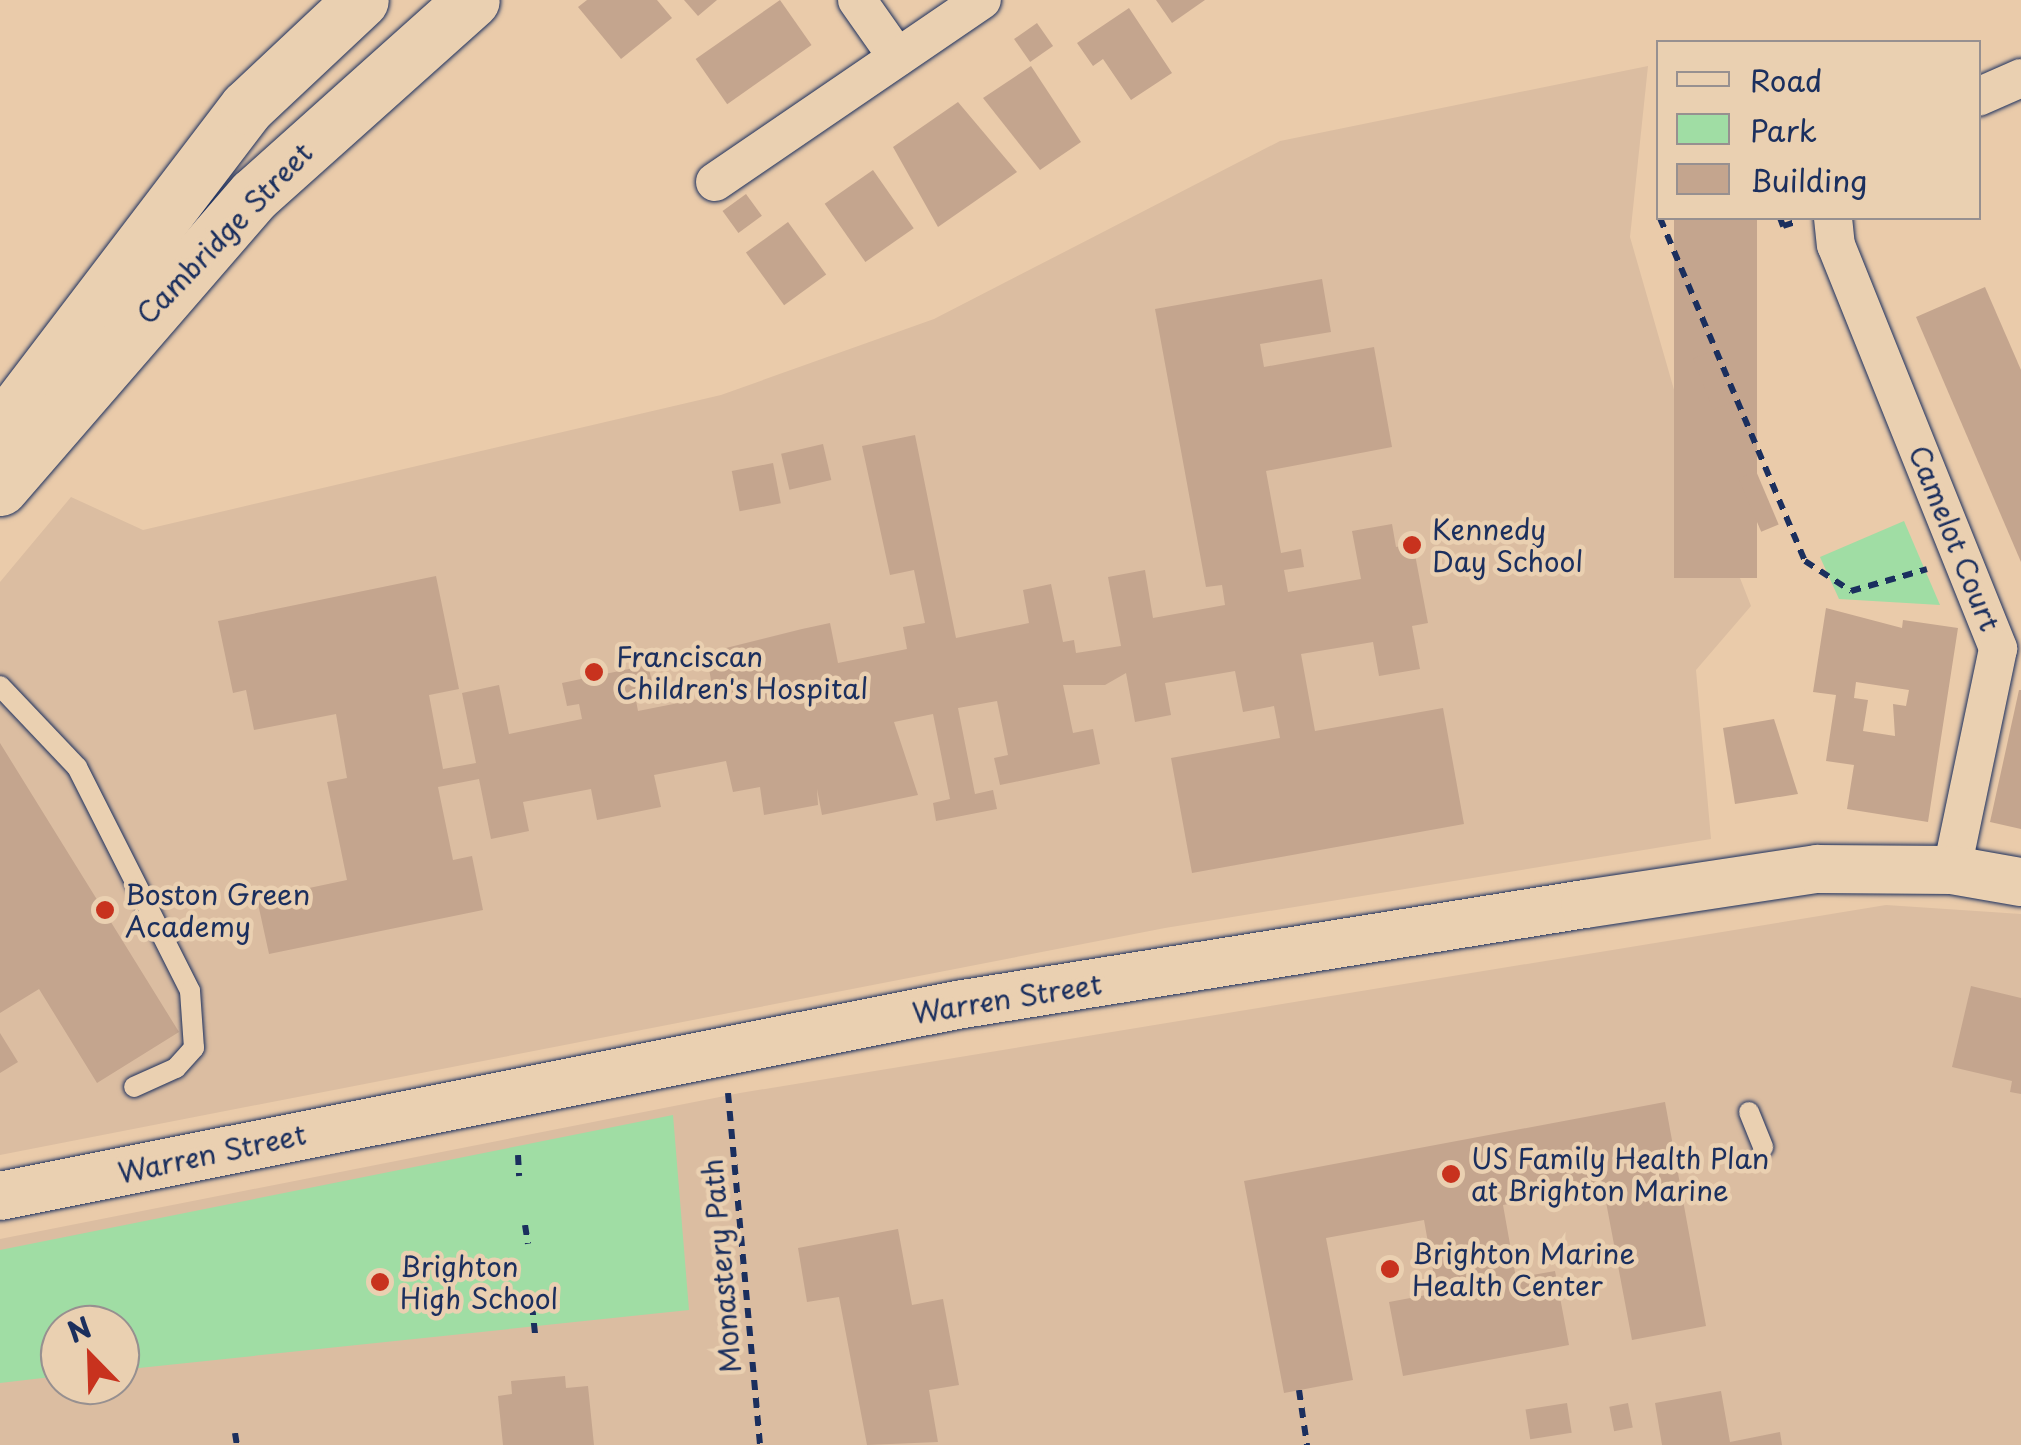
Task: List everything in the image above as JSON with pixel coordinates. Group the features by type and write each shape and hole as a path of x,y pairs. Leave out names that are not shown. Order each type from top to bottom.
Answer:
{"main road":[{"name":"Cambridge Street","path":"0,430 247,108 362,0"},
{"name":"Cambridge Street","path":"0,488 254,195 472,0"}],"street":[{"path":"858,0 897,58"},
{"path":"715,182 982,0"},
{"path":"1981,96 2021,78"},
{"name":"Camelot Court","path":"1817,220 1836,245 1998,649 1952,870"},
{"name":"Warren Street","path":"0,1196 957,1004 1817,868 1952,870 2021,882"}],"lane":[{"path":"0,686 77,768 190,991 194,1048 176,1068 134,1087"},
{"path":"1749,1112 1763,1148"}],"path":[{"path":"1661,220 1805,561 1851,591 1944,562"},
{"path":"1781,220 1783,226 1811,220"},
{"name":"Monastery Path","path":"727,1083 760,1445"},
{"path":"518,1155 519,1176"},
{"path":"526,1225 528,1244"},
{"path":"532,1306 535,1334"},
{"path":"1299,1390 1307,1445"},
{"path":"235,1434 237,1445"}],"shaded area":[{"path":"1648,66 1630,237 1696,466 1751,606 1696,670 1711,839 1165,928 0,1155 0,582 71,497 143,530 721,395 934,319 1280,141"},
{"name":"Brighton Marine Health Center","path":"1886,905 2021,914 2021,1445 0,1445 0,1239 740,1093"}],"green space":[{"path":"1904,521 1940,605 1839,599 1820,557"},
{"path":"673,1115 689,1310 140,1368 140,1305 40,1305 40,1378 0,1383 0,1250"}],"building":[{"path":"587,0 657,0 672,18 621,59 578,7"},
{"path":"684,0 717,0 698,16"},
{"path":"780,0 812,45 727,104 696,59"},
{"path":"1156,0 1205,0 1172,23"},
{"path":"1129,8 1172,73 1131,100 1103,59 1093,66 1077,43"},
{"path":"1037,23 1053,46 1030,62 1014,39"},
{"path":"1031,66 1081,142 1040,170 983,98"},
{"path":"958,102 1017,172 938,227 893,147"},
{"path":"873,170 914,228 865,262 825,204"},
{"path":"746,194 762,216 738,233 723,211"},
{"path":"1674,220 1757,220 1757,578 1674,578"},
{"path":"788,222 826,275 784,305 746,253"},
{"path":"1322,279 1331,332 1260,344 1264,367 1374,347 1392,447 1266,471 1281,553 1301,549 1304,567 1284,570 1288,592 1361,579 1352,531 1392,524 1396,547 1413,544 1428,623 1412,626 1420,669 1379,676 1373,642 1301,654 1315,731 1443,708 1464,824 1192,873 1171,758 1280,738 1274,706 1243,712 1235,671 1165,683 1171,715 1135,722 1126,673 1105,685 1063,685 1073,733 1093,729 1100,764 1000,785 994,758 1008,755 997,701 958,708 975,794 993,790 997,809 936,821 933,803 950,799 933,714 894,722 918,795 822,815 817,789 818,805 764,815 760,787 733,792 726,761 654,775 661,807 597,820 591,789 523,802 529,831 491,839 479,779 438,787 453,860 472,856 483,910 269,954 257,899 347,880 327,782 347,778 336,714 254,730 246,690 233,693 218,621 436,576 459,689 429,695 443,769 476,763 462,693 499,685 509,734 582,719 579,704 567,706 562,683 648,665 653,686 634,690 638,711 714,696 706,653 830,623 838,663 907,649 903,627 925,623 914,570 890,575 862,446 915,435 956,638 1029,623 1023,590 1051,584 1063,642 1074,640 1076,653 1121,646 1108,577 1145,570 1153,618 1225,605 1222,585 1206,587 1155,309"},
{"path":"1985,287 2021,370 2021,562 1916,317"},
{"path":"1710,352 1730,403 1713,410 1693,358"},
{"path":"823,444 831,480 789,490 781,454"},
{"path":"773,463 781,503 740,511 732,471"},
{"path":"1756,471 1779,524 1761,532 1739,478"},
{"path":"1826,608 1902,628 1903,620 1958,628 1928,822 1847,809 1854,765 1826,761 1836,695 1813,692","holes":["1856,682 1909,690 1906,706 1893,704 1895,736 1863,731 1868,700 1854,698"]},
{"path":"2021,690 2021,829 1990,822"},
{"path":"1774,719 1798,794 1735,804 1723,728"},
{"path":"0,743 179,1032 97,1083 39,989 0,1013"},
{"path":"1971,986 2021,998 2021,1094 2010,1092 2012,1081 1952,1067"},
{"path":"0,1033 18,1062 0,1073"},
{"path":"1665,1102 1706,1326 1632,1340 1603,1186 1503,1205 1516,1278 1555,1271 1569,1345 1403,1376 1389,1302 1437,1293 1424,1220 1326,1238 1353,1380 1284,1393 1244,1181"},
{"path":"898,1229 912,1305 943,1299 959,1385 929,1390 938,1442 867,1445 839,1297 807,1302 798,1248"},
{"path":"565,1376 566,1388 588,1386 594,1445 503,1445 498,1396 512,1394 511,1381"},
{"path":"1721,1391 1730,1442 1780,1432 1782,1445 1662,1445 1655,1403"},
{"path":"1567,1403 1572,1433 1530,1439 1526,1410"},
{"path":"1628,1403 1633,1428 1614,1431 1609,1407"}],"place":[{"name":"Kennedy Day School","path":"1412,545"},
{"name":"Franciscan Children's Hospital","path":"594,672"},
{"name":"Boston Green Academy","path":"105,910"},
{"name":"US Family Health Plan at Brighton Marine","path":"1451,1174"},
{"name":"Brighton Marine Health Center","path":"1390,1269"},
{"name":"Brighton High School","path":"380,1282"}]}
